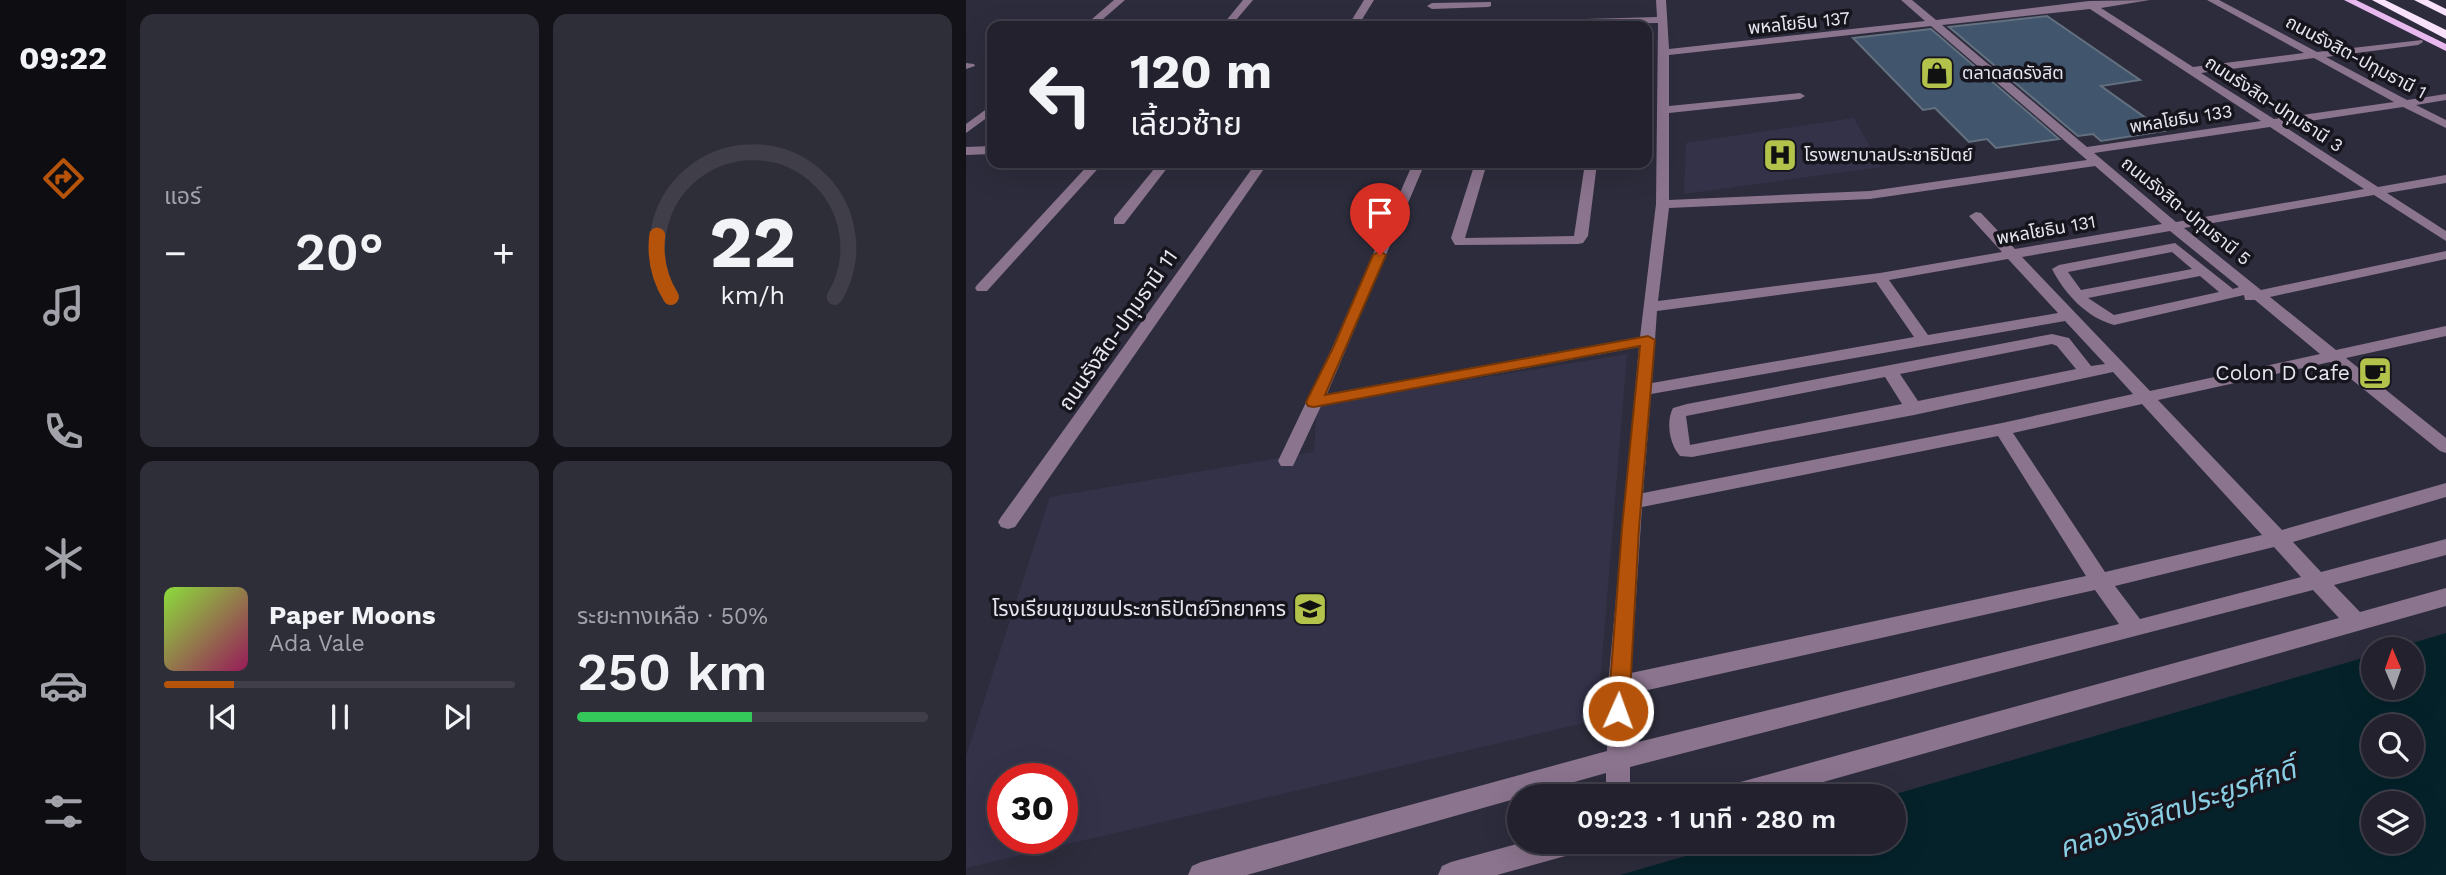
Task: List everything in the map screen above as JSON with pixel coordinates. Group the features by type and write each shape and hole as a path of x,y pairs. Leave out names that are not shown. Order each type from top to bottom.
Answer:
{"highway":[{"path":"2377,0 2446,36"},
{"path":"2392,0 2446,27"},
{"path":"2419,0 2446,11"},
{"path":"2428,0 2446,11"}],"main road":[{"path":"2349,0 2446,48"},
{"path":"2384,19 2446,56"}],"street":[{"path":"1095,21 1120,0"},
{"path":"1230,21 1248,0"},
{"path":"1356,21 1369,0"},
{"path":"1618,784 1619,687 1633,502 1650,307 1663,204 1664,53 1660,20 1661,0"},
{"name":"ถนนรังสิต-ปทุมธานี 5","path":"1906,0 2174,227 2446,447"},
{"name":"พหลโยธิน 137","path":"1664,53 1933,24 2087,3 2145,0"},
{"name":"ถนนรังสิต-ปทุมธานี 1","path":"2212,0 2446,125"},
{"path":"1432,6 1488,2 1480,21"},
{"name":"ถนนรังสิต-ปทุมธานี 3","path":"2087,3 2446,237"},
{"path":"1648,21 1660,20"},
{"path":"2190,71 2418,41"},
{"path":"1664,110 1800,96"},
{"name":"พหลโยธิน 133","path":"2087,151 2446,97"},
{"path":"966,130 987,112"},
{"path":"966,151 987,150"},
{"path":"1663,204 1870,195 2097,162"},
{"path":"982,288 1092,168"},
{"path":"1119,220 1161,168"},
{"name":"ถนนรังสิต-ปทุมธานี 11","path":"1008,522 1258,168"},
{"path":"1287,461 1340,348 1417,168"},
{"path":"1479,168 1458,238 1460,242 1578,240 1581,236 1590,168"},
{"name":"พหลโยธิน 131","path":"1650,307 1880,277 2446,179"},
{"path":"1976,216 2356,622"},
{"path":"2230,294 2175,247 2059,269 2100,317 2114,320 2230,294 2254,292"},
{"path":"2090,336 2254,292 2446,255"},
{"path":"2079,295 2204,271"},
{"path":"1880,277 1924,341"},
{"path":"1642,390 2070,315"},
{"path":"1633,502 2002,429 2446,331"},
{"path":"1314,402 1648,340"},
{"path":"2087,373 2063,342 2052,340 1679,412 1677,418 1682,447 1686,451 1914,409 2087,373 2118,366"},
{"path":"1890,372 1914,409"},
{"path":"2002,429 2100,581 2135,629"},
{"path":"1619,687 2100,581 2277,539 2446,490"},
{"path":"1201,875 1617,759 2135,629 2446,547"},
{"path":"1775,784 2446,597"},
{"path":"1451,875 1527,854"}],"shaded area":[{"name":"โรงพยาบาลประชาธิปัตย์","path":"1854,118 1881,167 1684,194 1686,143"},
{"name":"โรงเรียนชุมชนประชาธิปัตย์วิทยาคาร","path":"1627,354 1597,720 1078,842 1078,763 987,763 987,854 1026,854 966,868 966,756 1050,497 1314,452 1317,405"}],"water":[{"name":"คลองรังสิตประยูรศักดิ์","path":"2446,633 2446,875 1620,875 1693,854 1906,854 1906,791 2361,658 2361,700 2424,700 2424,640"}],"building":[{"path":"2047,16 2140,80 2101,86 2164,131 2101,141 2093,134 2078,136 1949,27"},
{"name":"ตลาดสดรังสิต","path":"1931,29 2059,139 1996,148 1987,139 1969,142 1935,108 1923,110 1853,38"}],"place":[{"name":"ตลาดสดรังสิต","path":"1937,73"},
{"name":"โรงพยาบาลประชาธิปัตย์","path":"1780,155"},
{"name":"Colon D Cafe","path":"2375,373"},
{"name":"โรงเรียนชุมชนประชาธิปัตย์วิทยาคาร","path":"1310,609"}],"route":[{"path":"1380,255 1314,402 1648,340 1630,528 1618,711"}]}
